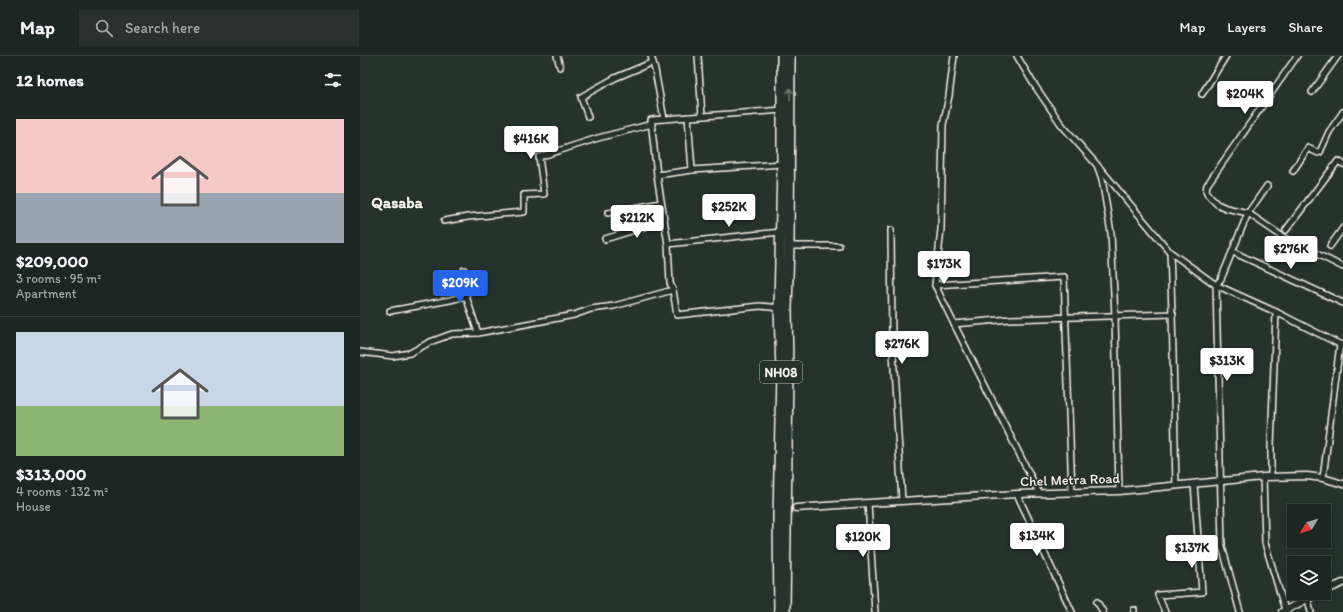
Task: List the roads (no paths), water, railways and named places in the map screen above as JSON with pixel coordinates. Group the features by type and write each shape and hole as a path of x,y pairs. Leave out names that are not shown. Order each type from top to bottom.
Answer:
{"highway":[{"name":"NH08","path":"782,56 790,147 786,165"},
{"name":"NH08","path":"779,612 778,519 786,165 783,133 790,56"},
{"name":"NH08","path":"783,133 790,147"},
{"name":"NH08","path":"785,233 789,246 783,308 788,370 785,612"}],"street":[{"path":"557,56 560,67"},
{"path":"651,56 664,119"},
{"path":"698,56 702,116"},
{"path":"954,56 949,96 943,125 941,229 935,285 1039,493"},
{"path":"1017,56 1033,83 1061,124 1170,252 1216,285 1276,312 1341,345 1323,478"},
{"path":"1202,94 1226,56"},
{"path":"1298,56 1207,185 1206,190 1208,195 1217,204 1226,208 1248,213 1283,238 1343,267"},
{"path":"1312,92 1338,56"},
{"path":"588,117 581,97 615,78 653,62"},
{"path":"783,308 760,306 677,315 673,290 670,283 668,244 657,175 651,120 786,110"},
{"path":"1293,171 1308,148 1318,153 1320,152 1329,132 1343,112"},
{"path":"688,117 692,170"},
{"path":"444,221 468,217 524,212 524,195 544,194 539,157 598,138 652,124"},
{"path":"1286,230 1338,161 1343,164"},
{"path":"657,175 692,170 786,165"},
{"path":"1097,165 1102,179 1111,233 1115,316 1119,491"},
{"path":"1240,612 1222,546 1216,285 1221,279 1248,213 1267,186"},
{"path":"608,213 662,203"},
{"path":"605,239 664,222"},
{"path":"1330,246 1343,229"},
{"path":"891,230 892,336 902,501"},
{"path":"668,244 785,233"},
{"path":"789,246 839,246"},
{"path":"1170,252 1173,314 1172,356 1176,485"},
{"path":"1232,252 1343,303"},
{"path":"464,270 466,296 478,333"},
{"path":"935,285 1064,278 1072,492"},
{"path":"360,352 393,356 410,353 430,342 452,334 478,333 574,315 591,309 614,306 673,290"},
{"path":"390,311 466,296"},
{"path":"1271,477 1276,312"},
{"path":"954,324 1010,319 1173,314"},
{"name":"Chel Metra Road","path":"796,508 868,502 1017,494 1119,491 1263,477 1307,476 1323,478 1343,484"},
{"path":"1263,477 1265,543 1283,611 1306,600"},
{"path":"1164,612 1158,595 1202,592 1194,484"},
{"path":"1017,494 1072,612"},
{"path":"785,519 796,508 790,504 786,498"},
{"path":"868,502 875,612"},
{"path":"1331,588 1343,583"},
{"path":"1308,600 1311,612"},
{"path":"1097,602 1103,612"}],"district":[{"name":"Qasaba","path":"397,202"}]}
